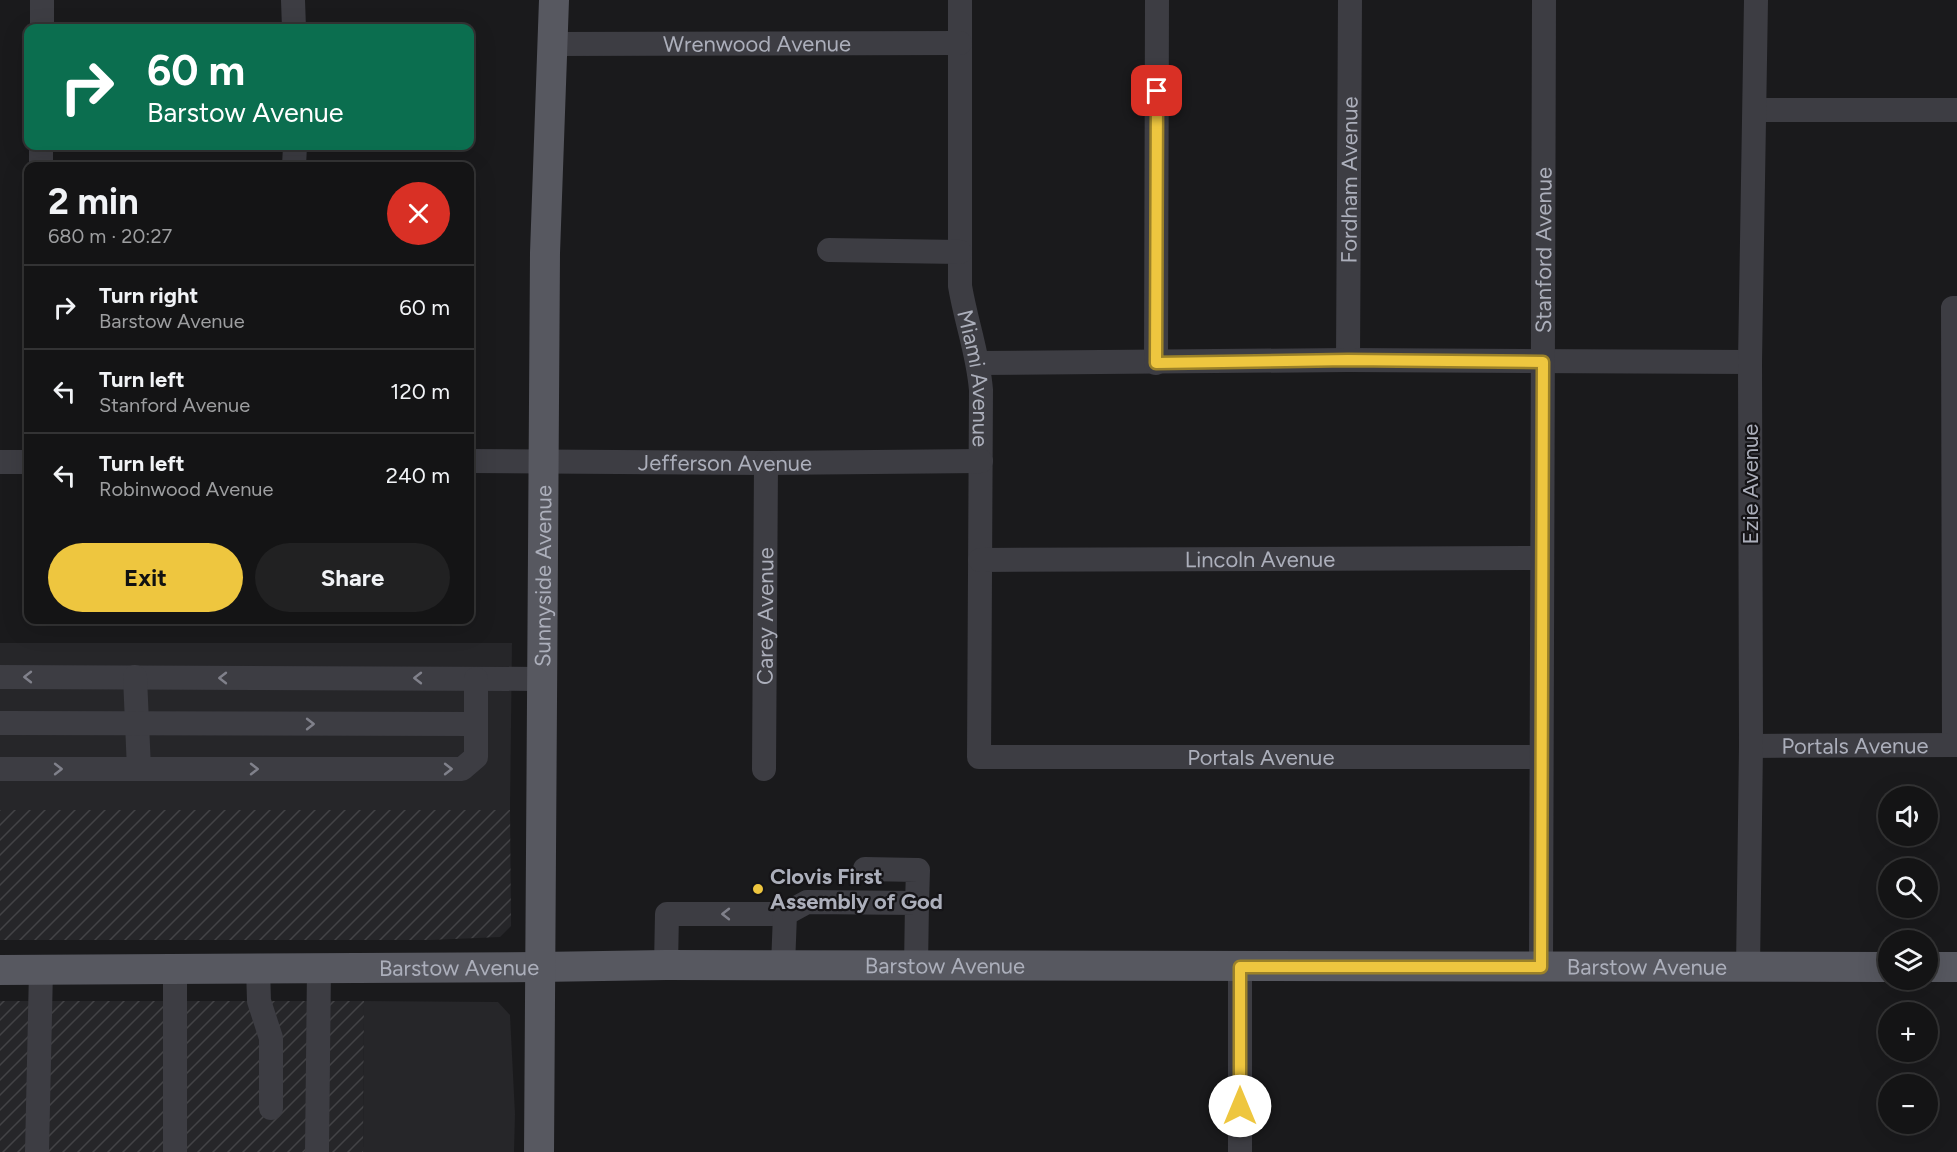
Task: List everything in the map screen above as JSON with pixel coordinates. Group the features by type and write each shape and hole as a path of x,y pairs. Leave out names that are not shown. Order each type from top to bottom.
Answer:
{"main road":[{"name":"Sunnyside Avenue","path":"539,1152 540,793 543,679 542,461 545,253 554,0"},
{"name":"Barstow Avenue","path":"0,970 666,965 1878,967"},
{"path":"1938,967 1957,967"}],"street":[{"path":"42,0 42,24"},
{"path":"293,0 294,24"},
{"name":"Miami Avenue","path":"960,0 960,286 965,315 979,363 981,390 979,757"},
{"path":"1156,363 1157,0"},
{"name":"Fordham Avenue","path":"1348,360 1350,0"},
{"name":"Stanford Avenue","path":"1541,967 1544,0"},
{"name":"Ezie Avenue","path":"1748,968 1751,746 1750,362 1756,0"},
{"name":"Wrenwood Avenue","path":"553,44 960,43"},
{"path":"1755,110 1957,110"},
{"path":"829,250 960,252"},
{"path":"1955,308 1955,745"},
{"path":"979,363 1348,360 1750,362"},
{"name":"Jefferson Avenue","path":"474,461 766,463 981,461"},
{"path":"0,462 24,462"},
{"name":"Carey Avenue","path":"764,769 766,463"},
{"name":"Lincoln Avenue","path":"980,560 1541,558"},
{"path":"0,677 543,679"},
{"path":"135,677 139,769"},
{"path":"0,769 462,769 476,758 476,679"},
{"path":"0,723 476,724"},
{"name":"Portals Avenue","path":"1751,746 1955,745"},
{"name":"Portals Avenue","path":"979,757 1541,757"},
{"path":"865,869 918,870 916,967"},
{"path":"666,965 667,914 784,914 807,902 917,903"},
{"path":"783,966 784,914"},
{"path":"1240,967 1240,1152"},
{"path":"317,1152 319,968"},
{"path":"175,1152 176,969"},
{"path":"258,969 259,1001 271,1038 271,1108"},
{"path":"37,1152 41,970"}],"shaded area":[{"path":"0,643 512,643 510,810 0,810"},
{"path":"0,810 510,810 511,926 500,937 430,940 0,940"},
{"path":"0,1001 364,1001 363,1152 0,1152"},
{"path":"364,1001 498,1002 510,1015 515,1114 514,1152 363,1152"}],"place":[{"name":"Clovis First Assembly of God","path":"758,889"}],"route":[{"path":"1157,91 1156,363 1348,360 1543,362 1541,967 1240,967 1240,1106"}]}
